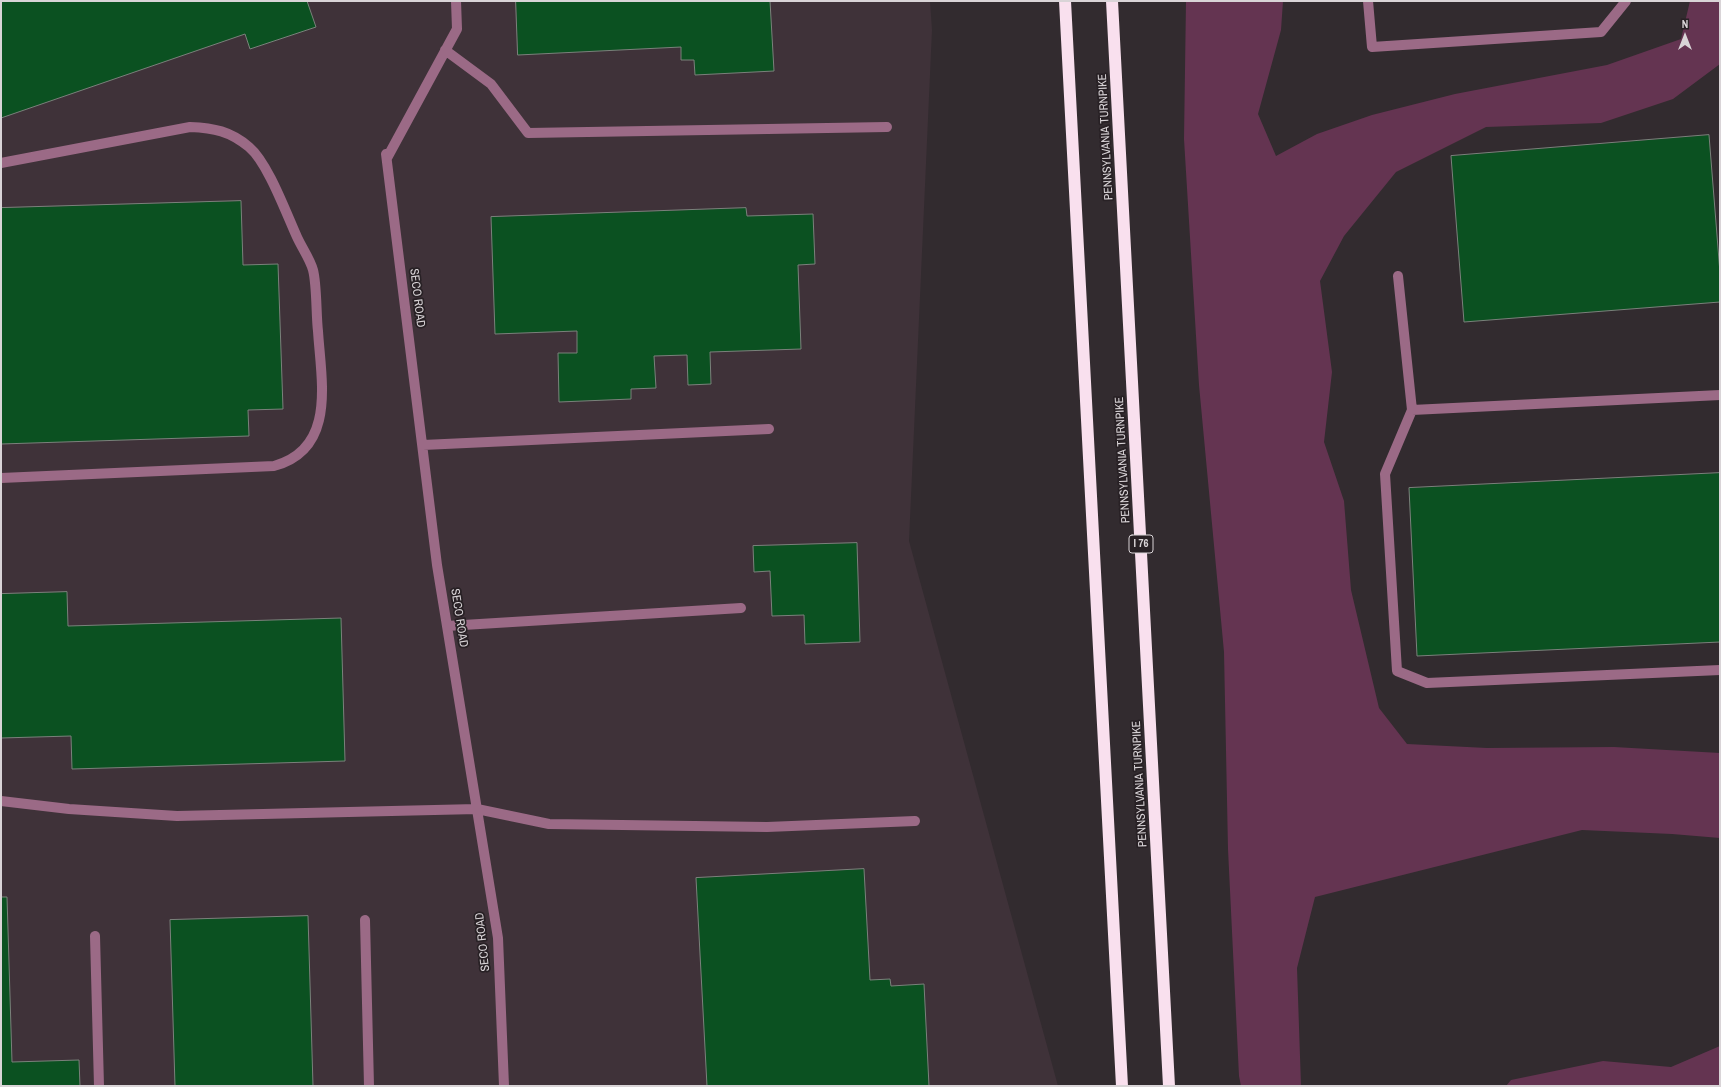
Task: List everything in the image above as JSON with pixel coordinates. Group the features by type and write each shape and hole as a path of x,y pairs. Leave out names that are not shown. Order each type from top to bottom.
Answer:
{"highway":[{"path":"1065,1 1122,1086"},
{"name":"PENNSYLVANIA TURNPIKE","path":"1112,1 1170,1086"}],"lane":[{"path":"456,1 457,29 445,50 491,84 528,133 887,127"},
{"path":"1368,1 1372,47 1601,32 1626,1"},
{"name":"SECO ROAD","path":"445,50 387,156 447,626 498,938 504,1086"},
{"path":"1,164 190,126 212,128 233,135 250,148 263,165 313,270 323,399 317,429 303,449 286,462 274,466 1,478"},
{"path":"1398,276 1412,410 1386,474 1397,671 1427,683 1720,670"},
{"path":"1412,410 1720,395"},
{"path":"423,445 769,429"},
{"path":"447,626 741,608"},
{"path":"1,801 69,809 177,816 477,809 549,824 767,827 915,821"},
{"path":"365,920 369,1086"},
{"path":"95,936 100,1086"}],"shaded area":[{"path":"1,1 930,1 932,30 909,541 1058,1086 1,1086"},
{"path":"1186,1 1283,1 1281,30 1258,114 1276,156 1317,134 1372,115 1455,94 1607,65 1681,39 1690,1 1720,1 1720,64 1673,99 1601,123 1486,127 1396,172 1344,236 1320,281 1332,372 1324,442 1344,501 1351,590 1379,708 1407,744 1487,748 1614,747 1720,753 1720,838 1672,834 1582,830 1315,897 1297,968 1301,1086 1241,1086 1239,1076 1228,849 1224,652 1199,385 1184,139"},
{"path":"1720,1046 1720,1086 1506,1086 1511,1080 1603,1061 1671,1067"}],"building":[{"path":"1,1 307,1 316,27 250,49 245,34 1,118"},
{"path":"516,1 770,1 774,71 695,75 694,60 681,60 681,47 518,55"},
{"path":"1709,135 1720,273 1720,302 1464,322 1451,156"},
{"path":"241,201 243,265 278,264 283,409 248,410 249,436 1,444 1,208"},
{"path":"746,208 747,216 813,214 815,264 798,265 801,349 710,352 711,384 688,385 687,355 654,356 656,388 631,389 631,399 559,402 558,353 577,353 577,331 495,334 491,217"},
{"path":"1720,473 1720,642 1417,656 1409,488"},
{"path":"857,543 860,642 805,644 804,615 772,616 770,571 754,572 753,546"},
{"path":"67,592 68,626 341,618 345,761 72,769 71,736 1,738 1,594"},
{"path":"864,869 870,980 890,979 891,986 924,984 929,1086 707,1086 696,878"},
{"path":"1,897 7,897 12,1062 79,1060 80,1086 1,1086"},
{"path":"308,916 313,1086 175,1086 170,920"}]}
